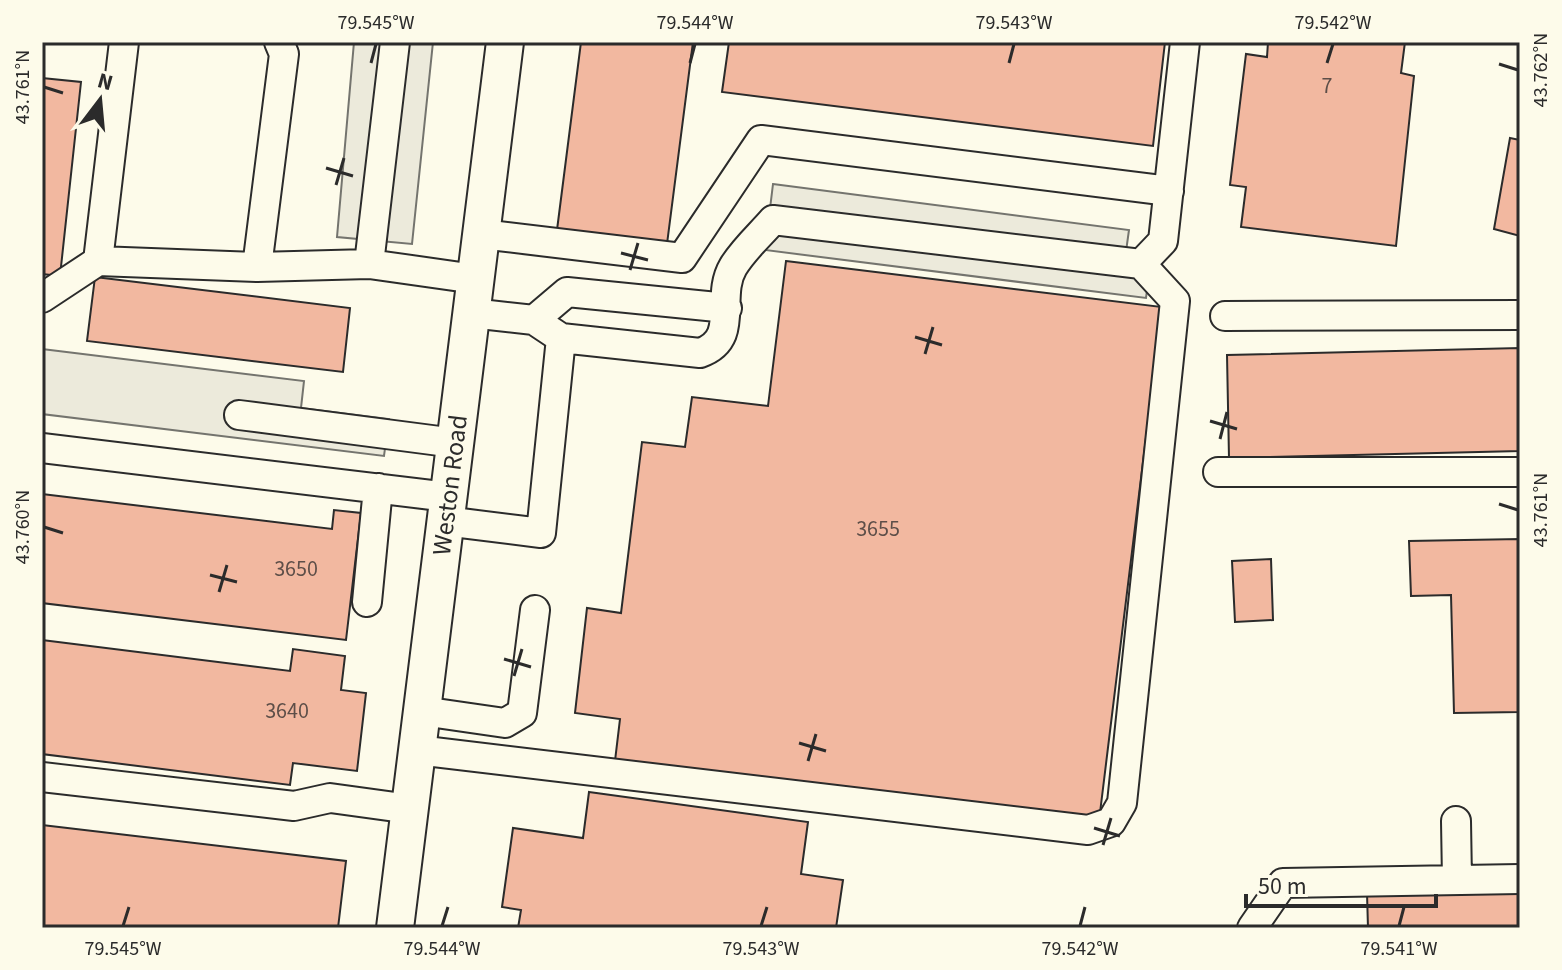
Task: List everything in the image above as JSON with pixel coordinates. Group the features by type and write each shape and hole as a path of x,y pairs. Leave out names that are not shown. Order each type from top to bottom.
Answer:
{"main road":[{"name":"Weston Road","path":"395,928 505,42"}],"lane":[{"path":"98,261 123,42"},
{"path":"257,267 284,54 279,42"},
{"path":"369,264 395,42"},
{"path":"1141,264 1163,241 1185,42"},
{"path":"481,234 682,258 761,140 1169,191"},
{"path":"42,298 98,261 257,267 369,264 473,296 534,320 561,338 700,353 714,348 723,338 731,270 773,220 1141,264 1175,301 1122,803 1111,822 1088,830 417,750"},
{"path":"534,320 567,292 727,308"},
{"path":"1225,316 1520,315"},
{"path":"42,448 378,488 541,533 561,338"},
{"path":"239,415 455,443"},
{"path":"1218,472 1520,472"},
{"path":"367,602 378,488"},
{"path":"422,711 505,723 515,720 522,713 535,610"},
{"path":"42,777 294,806 330,798 410,809"},
{"path":"1456,821 1457,880"},
{"path":"1252,928 1283,883 1520,879"}],"shaded area":[{"path":"354,42 433,42 412,244 337,237"},
{"path":"773,184 1129,230 1123,273 1149,276 1146,298 765,250"},
{"path":"42,349 304,381 301,408 389,419 384,456 42,414"}],"building":[{"path":"581,42 693,42 667,244 557,230"},
{"path":"729,42 1165,42 1153,146 722,92"},
{"path":"1268,42 1405,42 1401,73 1414,76 1396,246 1241,227 1246,187 1230,185 1246,54 1267,57"},
{"path":"42,78 81,82 60,276 42,274"},
{"path":"1510,138 1520,140 1520,236 1494,229"},
{"path":"786,261 1162,307 1099,821 615,761 620,719 575,713 587,608 621,613 642,442 685,447 692,397 768,406"},
{"path":"95,277 350,308 343,372 87,341"},
{"path":"1520,348 1520,451 1229,458 1227,355"},
{"path":"42,494 332,529 334,510 361,513 346,640 42,603"},
{"path":"1520,539 1520,712 1454,713 1451,595 1411,596 1409,541"},
{"path":"1271,559 1273,620 1235,622 1232,561"},
{"path":"42,640 290,671 293,649 345,656 341,690 366,693 357,771 293,763 290,785 42,754"},
{"path":"589,792 808,822 801,874 843,880 836,928 518,928 521,910 502,907 513,828 583,838"},
{"path":"42,825 346,861 338,928 42,928"},
{"path":"1520,889 1520,928 1368,928 1367,893"}]}
